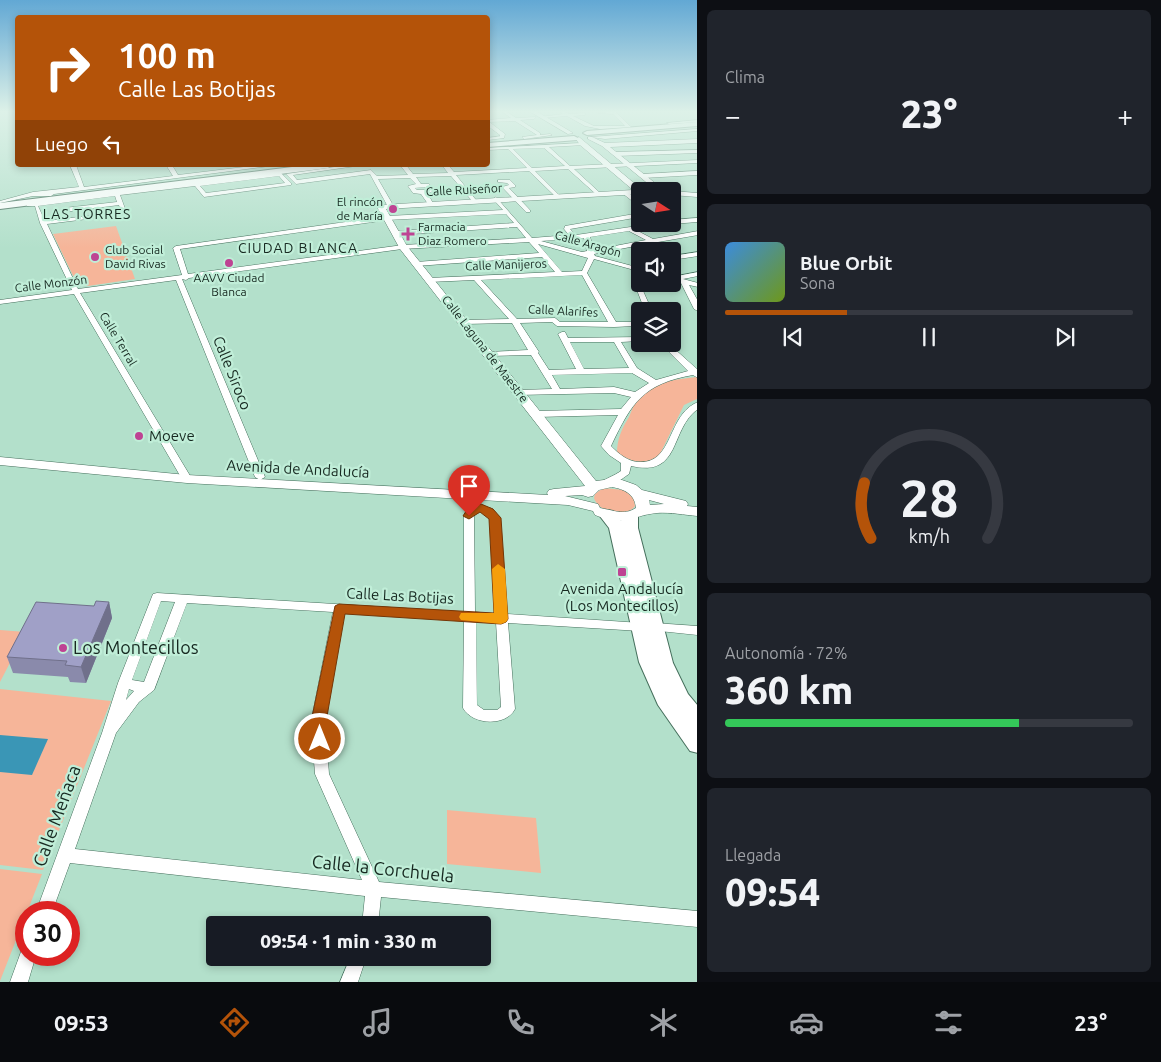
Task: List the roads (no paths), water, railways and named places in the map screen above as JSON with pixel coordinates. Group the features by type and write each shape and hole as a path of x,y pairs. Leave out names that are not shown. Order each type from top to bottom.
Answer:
{"main road":[{"path":"8,202 67,193 292,167"},
{"path":"258,177 274,168"},
{"path":"8,202 121,193 274,168 288,170"},
{"path":"600,511 617,528 648,627 680,698 697,724"},
{"path":"635,515 629,528 648,627 649,662 666,699 697,744"}],"street":[{"path":"518,157 557,196"},
{"path":"557,157 597,193"},
{"path":"600,157 608,166 631,185"},
{"path":"619,157 650,182"},
{"path":"668,157 675,162"},
{"path":"375,178 697,161"},
{"path":"74,167 82,188"},
{"path":"170,167 177,177"},
{"path":"331,167 288,170 296,182 371,172"},
{"path":"366,167 375,178 385,207"},
{"path":"405,167 430,203"},
{"path":"447,167 473,200"},
{"path":"487,167 500,181 508,181 513,186 506,187 528,211"},
{"path":"46,194 177,177 274,168"},
{"path":"8,202 46,203 121,193 280,174 289,184 204,195 197,184"},
{"path":"643,176 696,174"},
{"path":"624,192 631,198"},
{"name":"Calle Ruiseñor","path":"385,207 631,192"},
{"path":"8,202 33,194 67,193"},
{"path":"42,223 125,213 121,203 121,193"},
{"path":"681,194 697,195"},
{"path":"496,199 560,274"},
{"path":"8,202 37,207 46,203"},
{"path":"64,210 121,203"},
{"name":"Calle Terral","path":"37,207 42,223 76,292 185,475"},
{"name":"Calle Laguna de Maestre","path":"385,207 388,219 403,247 583,475 595,487"},
{"path":"388,219 507,212"},
{"path":"574,236 567,227 631,216"},
{"name":"Calle Siroco","path":"260,477 183,278 176,248 388,219"},
{"path":"685,220 697,228"},
{"path":"681,221 697,220"},
{"path":"396,233 518,225"},
{"path":"630,229 653,241"},
{"name":"Calle Monzón","path":"0,302 403,247 587,236 630,229"},
{"path":"591,255 697,233"},
{"path":"587,236 591,255 584,273 614,325"},
{"name":"Calle Aragón","path":"530,239 631,268"},
{"path":"416,264 544,255"},
{"path":"681,257 696,255"},
{"name":"Calle Manijeros","path":"429,280 584,273"},
{"path":"681,277 697,274"},
{"path":"476,278 514,320 535,352 556,391"},
{"path":"683,281 697,285"},
{"path":"683,281 697,309"},
{"name":"Calle Alarifes","path":"463,322 555,320 558,324 631,324"},
{"path":"558,324 581,372"},
{"path":"616,339 634,370 653,382"},
{"path":"565,340 631,339"},
{"path":"488,354 535,352"},
{"path":"673,352 696,374"},
{"path":"545,373 634,370"},
{"path":"696,374 672,376 653,382 635,394 622,412 606,446 613,454 626,462 642,466 659,464 666,456 680,420 688,408 697,404"},
{"path":"519,393 614,390 635,394"},
{"path":"536,414 622,412"},
{"name":"Avenida de Andalucía","path":"0,454 185,475 260,477 559,494 617,484 635,491"},
{"name":"Avenida de Andalucía","path":"0,461 568,501 600,511 635,515"},
{"path":"600,511 588,498 595,487 614,480 626,472 626,462"},
{"path":"635,515 643,509 644,504 630,481 630,474 642,466"},
{"path":"559,494 583,475"},
{"path":"635,491 697,508"},
{"path":"470,494 481,508 489,511 495,518 508,709 499,716 482,715 470,708 469,516 472,511 481,508 490,496"},
{"path":"635,515 663,509 697,512"},
{"name":"Calle Las Botijas","path":"157,597 697,631"},
{"name":"Calle Meñaca","path":"48,901 109,733 124,683 157,597"},
{"name":"Calle Meñaca","path":"109,733 134,698 149,686 182,600"},
{"path":"339,609 318,722 322,774 374,889 371,916"},
{"path":"124,683 141,688 149,686"},
{"name":"Calle la Corchuela","path":"65,855 374,889 697,919"},
{"path":"19,982 24,966"},
{"path":"349,982 355,966"}],"water":[{"path":"0,735 48,739 32,775 0,772"}],"place":[{"name":"El rincón de María","path":"393,209"},
{"name":"Farmacia Diaz Romero","path":"408,234"},
{"name":"Club Social David Rivas","path":"95,257"},
{"name":"AAVV Ciudad Blanca","path":"229,263"},
{"name":"Moeve","path":"139,436"},
{"name":"Avenida Andalucía (Los Montecillos)","path":"622,572"},
{"name":"Los Montecillos","path":"63,648"}],"district":[{"name":"LAS TORRES","path":"87,214"},
{"name":"CIUDAD BLANCA","path":"298,248"}]}
